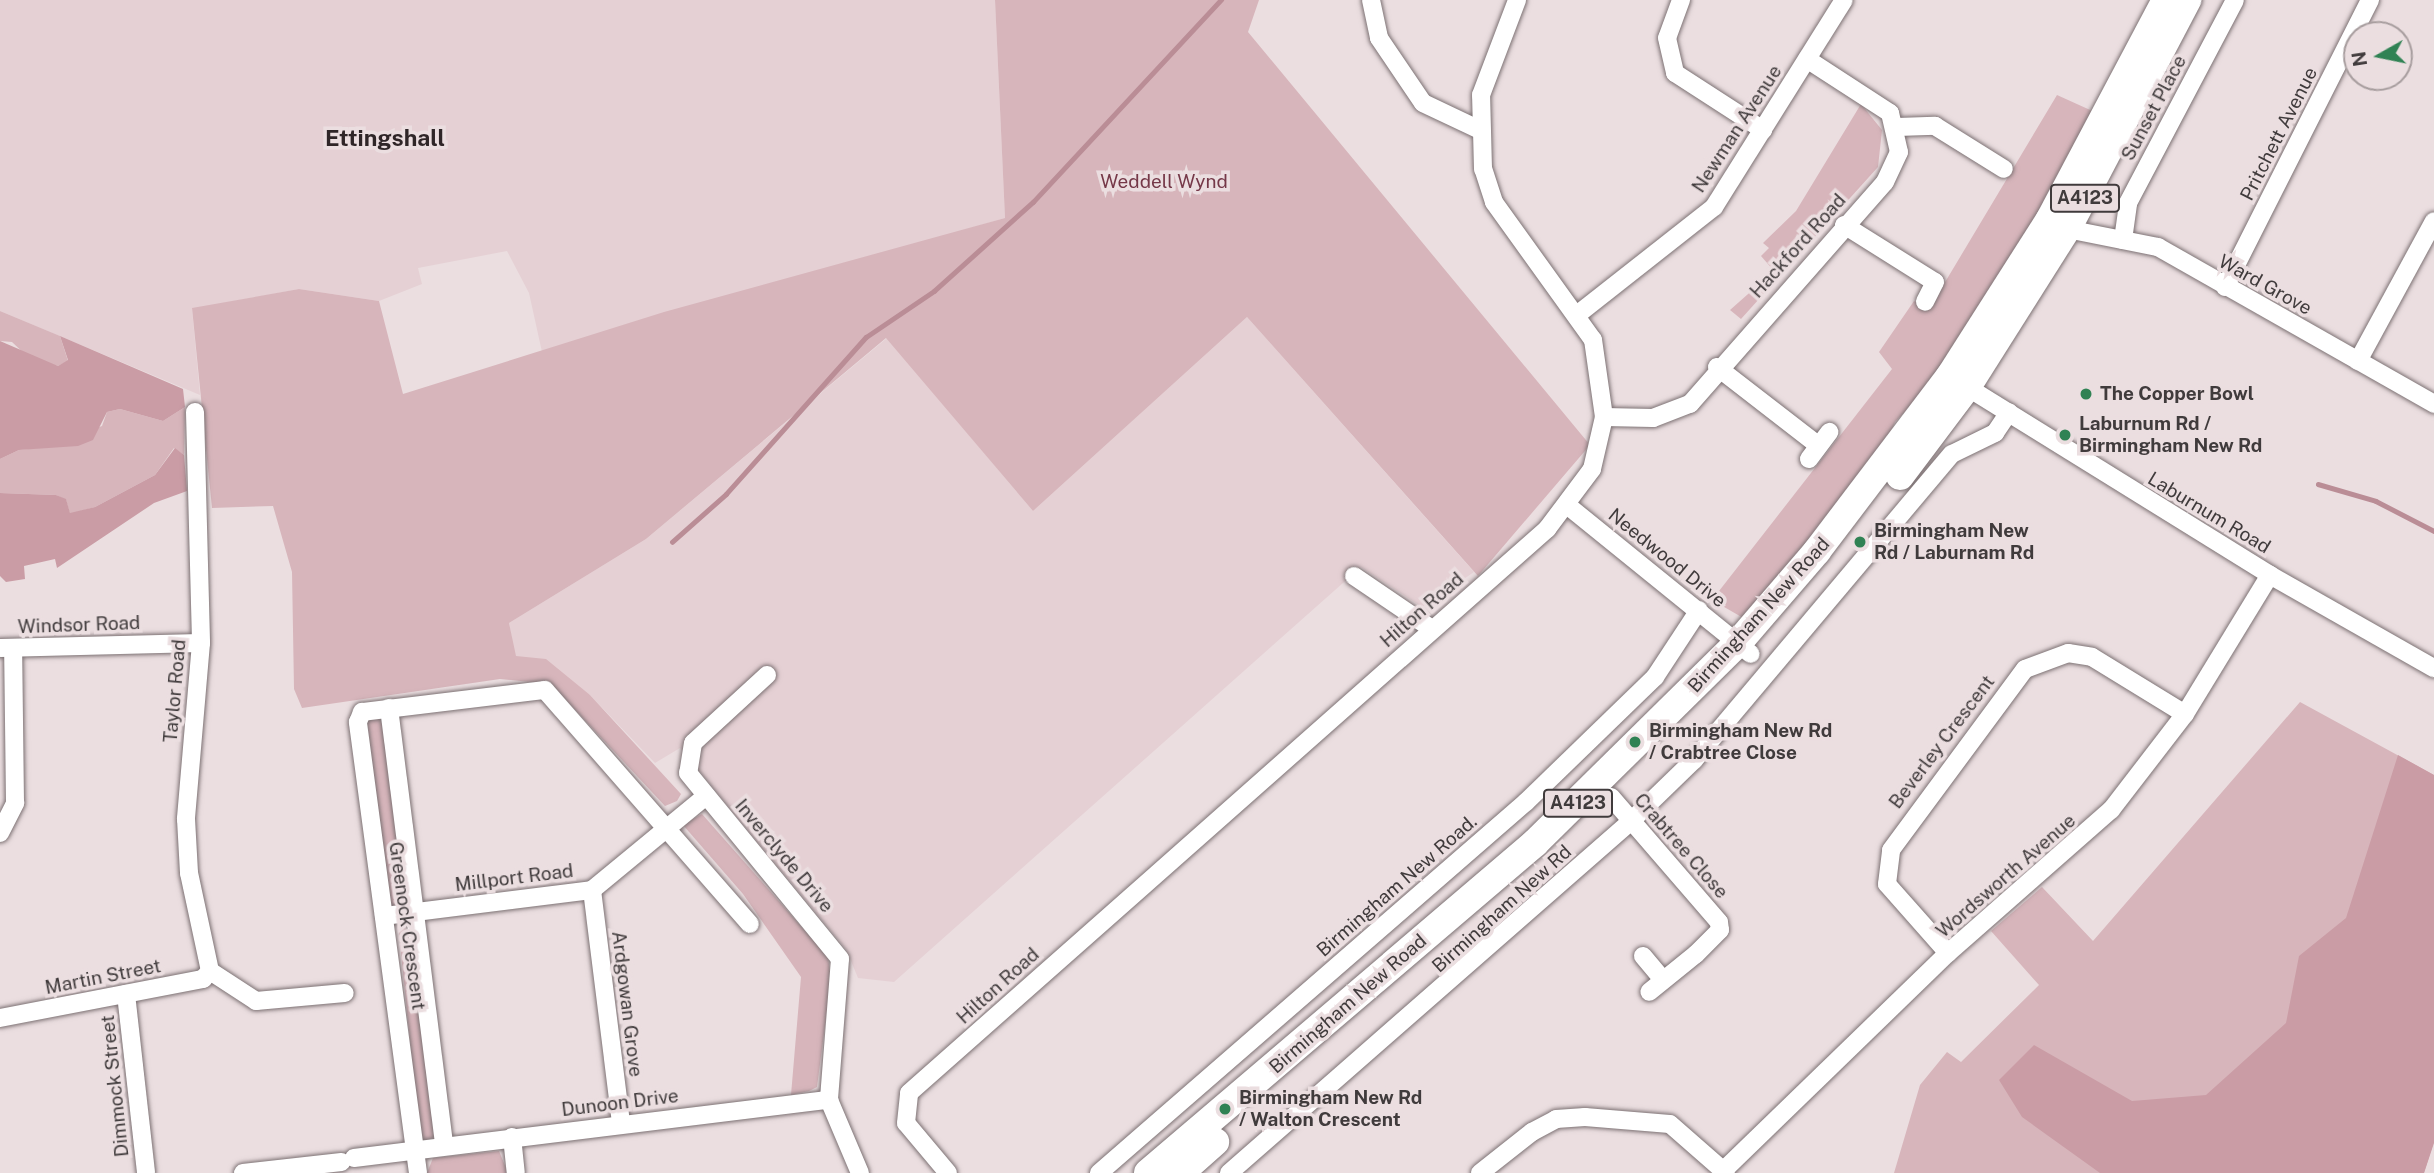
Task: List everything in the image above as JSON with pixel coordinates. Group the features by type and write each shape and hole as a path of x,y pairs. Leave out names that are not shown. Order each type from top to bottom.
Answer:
{"highway":[{"name":"Birmingham New Road","path":"2058,224 2166,0"},
{"name":"Birmingham New Road","path":"1180,1173 1611,797 1744,649 1958,381 2058,224 2187,0"},
{"name":"Birmingham New Road","path":"1149,1173 1535,843 1744,649"}],"street":[{"path":"1371,0 1379,38 1423,103 1478,129"},
{"name":"Hilton Road","path":"948,1173 906,1123 908,1093 1569,506 1592,469 1604,417 1601,367 1578,314 1494,202 1478,129 1482,95 1517,0"},
{"path":"1681,0 1667,38 1675,73 1763,130"},
{"name":"Newman Avenue","path":"1578,314 1714,207 1844,0"},
{"name":"Sunset Place","path":"2123,240 2128,203 2235,0"},
{"name":"Pritchett Avenue","path":"2224,287 2370,0"},
{"path":"1807,60 1881,103 1897,127 1935,126 2004,169"},
{"name":"Hackford Road","path":"1604,417 1674,414 1690,404 1717,367 1895,166 1897,127"},
{"path":"2358,361 2434,221"},
{"name":"Ward Grove","path":"2058,224 2158,247 2224,287 2434,404"},
{"path":"1844,225 1935,282 1925,302"},
{"path":"1717,367 1819,445"},
{"name":"Laburnum Road","path":"1958,381 2270,575 2434,668"},
{"name":"Taylor Road","path":"195,412 201,643 186,819 189,873 210,971"},
{"name":"Birmingham New Rd","path":"1229,1173 1630,822 1694,760 1952,454 1995,433 2009,412"},
{"name":"Needwood Drive","path":"1569,506 1744,649"},
{"name":"Wordsworth Avenue","path":"1725,1171 1948,953 2110,810 2185,714 2270,575"},
{"path":"1354,576 1432,629"},
{"name":"Birmingham New Road.","path":"1099,1173 1526,802 1655,677 1699,610"},
{"name":"Windsor Road","path":"7,648 201,643"},
{"path":"0,833 15,803 7,648"},
{"name":"Beverley Crescent","path":"1948,953 1887,884 1891,850 2025,669 2068,653 2092,657 2185,714"},
{"name":"Inverclyde Drive","path":"767,675 694,743 688,773 840,959 829,1100"},
{"name":"Greenock Crescent","path":"418,1173 358,722 362,712 545,690 667,827"},
{"name":"Greenock Crescent","path":"389,708 444,1144"},
{"name":"Millport Road","path":"384,916 592,890 706,796"},
{"name":"Crabtree Close","path":"1611,797 1719,922 1720,930 1656,986 1643,956"},
{"path":"667,827 750,924"},
{"name":"Ardgowan Grove","path":"592,890 621,1124"},
{"path":"210,971 256,1001 345,993"},
{"name":"Martin Street","path":"0,1018 203,979 210,971"},
{"name":"Dimmock Street","path":"126,994 146,1173"},
{"path":"829,1100 860,1173"},
{"name":"Dunoon Drive","path":"243,1173 348,1160 444,1144 829,1100"},
{"path":"1480,1173 1532,1132 1556,1119 1585,1117 1670,1124 1725,1171"},
{"path":"512,1137 516,1173"}],"shaded area":[{"path":"0,0 995,0 1005,218 542,352 529,293 507,251 418,268 422,284 379,301 299,289 192,309 200,395 0,311"},
{"path":"1247,317 1474,572 1422,607 1361,567 894,982 858,978 846,949 680,748 655,763 590,695 515,656 509,623 646,539 887,338 1033,511"},
{"path":"60,336 183,389 185,407 163,421 120,409 107,412 93,440 78,446 19,450 0,459 0,341 58,366 68,360"},
{"path":"175,448 184,455 187,491 154,503 57,568 55,559 24,566 25,579 6,582 0,576 0,493 56,495 66,499 70,513 95,507 155,475"},
{"path":"2398,755 2434,775 2434,1143 2424,1173 2100,1173 2022,1117 1999,1080 2034,1045 2132,1101 2206,1095 2286,1023 2299,956 2346,918"}],"green space":[{"name":"Weddell Wynd","path":"995,0 1259,0 1248,32 1590,445 1478,576 1247,317 1033,511 886,338 646,539 509,623 516,656 546,659 590,695 681,794 677,801 665,806 551,684 500,679 302,708 294,689 292,572 273,506 212,508 192,308 299,289 379,301 403,394 664,312 1005,218"},
{"path":"2057,95 2099,114 1936,379 1895,422 1882,451 1745,619 1712,600 1892,369 1879,352 1914,301 1929,309"},
{"path":"1861,104 1882,130 1878,167 1741,319 1730,310 1774,271 1761,256 1769,248 1763,243 1796,211"},
{"path":"0,311 60,336 68,361 58,366 29,358 12,342 0,341"},
{"path":"185,407 184,455 174,448 155,475 95,507 70,514 66,500 56,495 0,493 0,459 19,450 47,447 102,426 107,412 120,409 163,421"},
{"path":"2300,702 2434,775 2434,1141 2424,1173 1894,1173 1920,1085 1947,1052 1961,1062 2039,985 1991,931 2042,887 2093,941"},
{"path":"379,718 384,727 404,908 391,909 367,720"},
{"path":"702,814 828,957 831,980 817,1087 809,1091 791,1095 801,977 743,894 683,825"},
{"path":"398,924 409,931 434,1137 427,1141 420,1139"},
{"path":"499,1151 508,1173 427,1173 433,1158"}],"waterway":[{"path":"672,542 726,494 866,337 934,291 1033,202 1221,0"},
{"path":"2318,484 2376,501 2434,531"}],"place":[{"name":"The Copper Bowl","path":"2086,394"},
{"name":"Laburnum Rd / Birmingham New Rd","path":"2065,435"},
{"name":"Birmingham New Rd / Laburnam Rd","path":"1860,542"},
{"name":"Birmingham New Rd / Crabtree Close","path":"1635,742"},
{"name":"Birmingham New Rd / Walton Crescent","path":"1225,1109"}],"district":[{"name":"Ettingshall","path":"385,138"}]}
